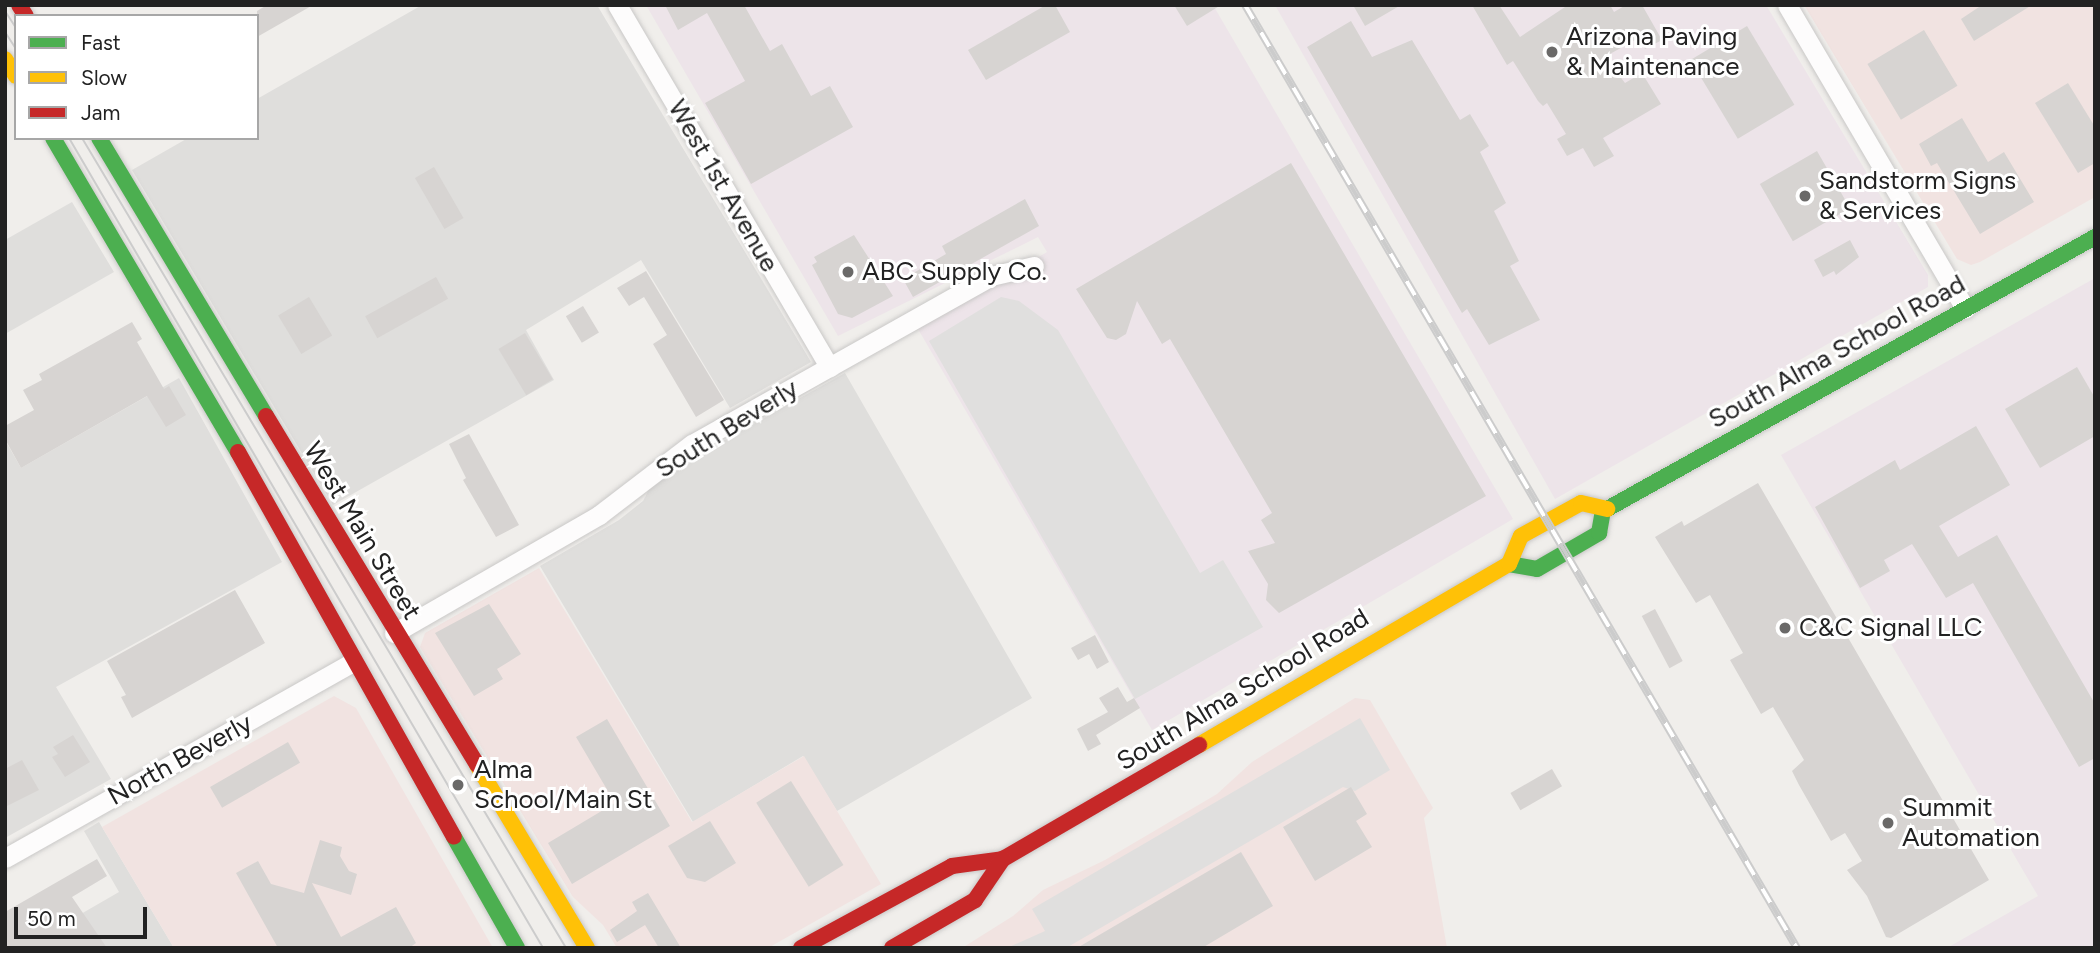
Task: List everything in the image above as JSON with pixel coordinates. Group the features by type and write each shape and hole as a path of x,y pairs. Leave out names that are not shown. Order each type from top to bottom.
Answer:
{"main road":[{"path":"54,140 223,425 353,662 517,948"},
{"name":"West Main Street","path":"100,140 394,633 587,948"},
{"name":"South Alma School Road","path":"1603,511 2095,237"},
{"path":"1581,503 1603,511 1599,533 1547,564 1537,569 1509,564 1521,536 1581,503"},
{"name":"South Alma School Road","path":"801,948 951,866 1003,859 1509,564"},
{"name":"South Alma School Road","path":"892,948 975,900 1003,859"}],"street":[{"name":"West 1st Avenue","path":"617,5 829,367"},
{"path":"1787,5 1965,309"},
{"name":"South Beverly","path":"394,633 599,515 692,444 991,276 1034,267"},
{"name":"North Beverly","path":"5,858 353,662"}],"shaded area":[{"path":"422,5 597,5 811,362 730,408 641,260 526,330 554,380 333,505 132,170 184,140 259,140 259,98"},
{"path":"646,5 1213,5 1513,519 1152,730 918,329 1047,252 1038,237 838,336"},
{"path":"1275,5 1766,5 1928,275 1928,287 1555,499"},
{"path":"1804,5 2095,5 2095,197 1980,262 1971,265 1957,259"},
{"path":"72,202 114,272 5,334 5,240"},
{"path":"2095,278 2095,948 1947,948 2038,896 1781,455"},
{"path":"1001,297 1019,301 1058,330 1200,573 1223,560 1263,627 1135,699 929,341"},
{"path":"845,373 1032,698 837,811 803,756 693,822 540,566 619,520 643,501 653,482 673,469"},
{"path":"179,378 282,562 56,687 111,779 5,838 5,440 21,468"},
{"path":"539,568 692,822 804,756 881,884 768,948 617,948 603,925 573,897 420,647 425,633"},
{"path":"334,696 356,708 493,948 174,948 102,827"},
{"path":"1355,698 1370,700 1433,808 1424,818 1447,948 962,948 1013,916 1043,890 1105,860 1217,794 1252,762"},
{"path":"1360,718 1390,770 1355,791 1343,787 1066,948 1007,948 1045,931 1032,909"},
{"path":"99,822 174,948 22,948 119,892 84,831"}],"building":[{"path":"267,5 313,5 259,36 257,11"},
{"path":"665,5 744,5 770,51 782,44 811,96 830,86 853,127 751,184 705,103 745,81 707,13 678,30"},
{"path":"1046,5 1055,5 1070,32 986,80 968,50"},
{"path":"1174,5 1221,5 1187,26"},
{"path":"1353,5 1401,5 1365,26"},
{"path":"1472,5 1499,5 1520,37 1568,5 1610,5 1614,12 1626,5 1642,5 1662,40 1645,49 1639,38 1608,55 1608,61 1625,83 1642,73 1661,104 1603,138 1614,156 1594,167 1583,148 1567,156 1557,139 1566,134 1547,103 1543,106 1538,101 1513,61 1507,65"},
{"path":"1982,5 2032,5 1974,41 1961,19"},
{"path":"1351,21 1372,57 1412,40 1460,120 1470,114 1489,146 1480,152 1506,203 1494,211 1519,261 1510,266 1540,320 1489,345 1467,309 1462,313 1307,47"},
{"path":"1747,26 1794,105 1738,139 1690,60"},
{"path":"1924,30 1957,86 1901,120 1867,64"},
{"path":"2068,83 2095,127 2095,163 2078,173 2035,103"},
{"path":"1962,118 1988,162 2004,152 2034,202 1980,234 1937,163 1931,166 1919,144"},
{"name":"Sandstorm Signs & Services","path":"1817,151 1850,208 1793,241 1760,184"},
{"path":"1291,163 1486,496 1279,613 1266,600 1268,584 1248,551 1275,543 1261,520 1272,513 1170,339 1162,344 1137,301 1126,334 1116,340 1107,338 1076,289"},
{"path":"434,167 464,218 444,229 415,178"},
{"path":"1025,199 1039,226 913,297 903,279 946,254 942,246"},
{"name":"ABC Supply Co.","path":"854,235 893,296 852,318 838,314 812,265 817,262 814,257"},
{"path":"1850,240 1859,257 1836,275 1834,271 1823,277 1814,260"},
{"path":"646,271 724,400 696,417 653,344 667,335 644,297 629,306 617,288"},
{"path":"436,277 448,299 377,338 365,316"},
{"path":"309,297 332,336 301,354 278,316"},
{"path":"583,306 599,333 582,343 566,316"},
{"path":"132,322 142,339 137,342 164,389 169,386 186,415 166,427 147,396 21,468 5,439 5,426 34,410 23,390 42,380 39,374"},
{"path":"525,333 553,379 526,395 498,349"},
{"path":"2077,367 2095,398 2095,436 2040,468 2005,409"},
{"path":"1976,426 2010,485 1939,526 1958,557 1997,535 2095,704 2095,758 2079,767 1973,583 1946,598 1912,544 1884,560 1890,571 1860,588 1815,507 1895,460 1900,470"},
{"path":"469,434 519,525 496,537 463,480 466,478 449,444"},
{"path":"1758,483 1989,880 1891,938 1886,937 1867,896 1847,870 1862,861 1845,833 1831,841 1792,771 1804,760 1773,707 1761,714 1730,660 1743,653 1710,595 1696,603 1655,537 1682,521 1684,526"},
{"path":"235,590 265,643 132,718 121,697 126,695 107,661"},
{"path":"489,604 521,654 497,669 503,679 474,696 435,633"},
{"path":"1655,609 1683,661 1669,668 1642,616"},
{"path":"1095,635 1109,662 1097,669 1089,654 1078,660 1071,648"},
{"path":"1118,687 1127,702 1134,698 1140,708 1096,735 1101,744 1088,751 1077,729 1108,712 1099,698"},
{"path":"607,719 670,826 572,884 548,843 615,803 576,737"},
{"path":"73,735 90,762 65,777 52,757 58,754 53,747"},
{"path":"288,742 300,763 222,808 210,787"},
{"path":"22,760 39,790 5,807 5,769"},
{"path":"1552,769 1562,786 1520,810 1510,793"},
{"path":"791,781 843,865 809,887 756,803"},
{"path":"1351,787 1367,814 1356,821 1372,847 1315,881 1283,827"},
{"path":"710,821 736,863 705,882 687,878 668,846"},
{"path":"320,840 342,847 340,856 349,871 357,874 351,895 312,883 341,937 396,907 416,943 409,948 278,948 236,873 258,861 271,884 304,893"},
{"path":"1241,852 1273,906 1202,948 1077,948"},
{"path":"97,859 107,876 72,897 107,948 5,948 5,912"},
{"path":"648,893 681,948 659,948 645,925 617,942 610,930 637,911 632,902"}],"tram line":[{"path":"5,11 14,25"},
{"path":"5,32 14,46"},
{"path":"70,140 543,948"},
{"path":"83,140 566,948"}],"railway":[{"path":"1245,5 1797,948"}],"traffic: fast":[{"path":"54,140 238,452"},
{"path":"100,140 266,416"},
{"path":"1607,509 2095,237"},
{"path":"1509,564 1537,569 1599,533 1603,511"},
{"path":"454,837 517,948"}],"traffic: slow":[{"path":"5,59 14,73"},
{"path":"1199,745 1509,564 1521,536 1581,503 1607,509"},
{"path":"477,765 587,948"}],"traffic: jam":[{"path":"19,5 25,14"},
{"path":"266,416 477,765"},
{"path":"238,452 454,837"},
{"path":"801,948 952,866 1003,859 1199,745"},
{"path":"892,948 975,900 1003,859"}],"place":[{"name":"Arizona Paving & Maintenance","path":"1552,52"},
{"name":"Sandstorm Signs & Services","path":"1805,196"},
{"name":"ABC Supply Co.","path":"848,272"},
{"name":"C&C Signal LLC","path":"1785,628"},
{"name":"Alma School/Main St","path":"458,785"},
{"name":"Summit Automation","path":"1888,823"}]}
